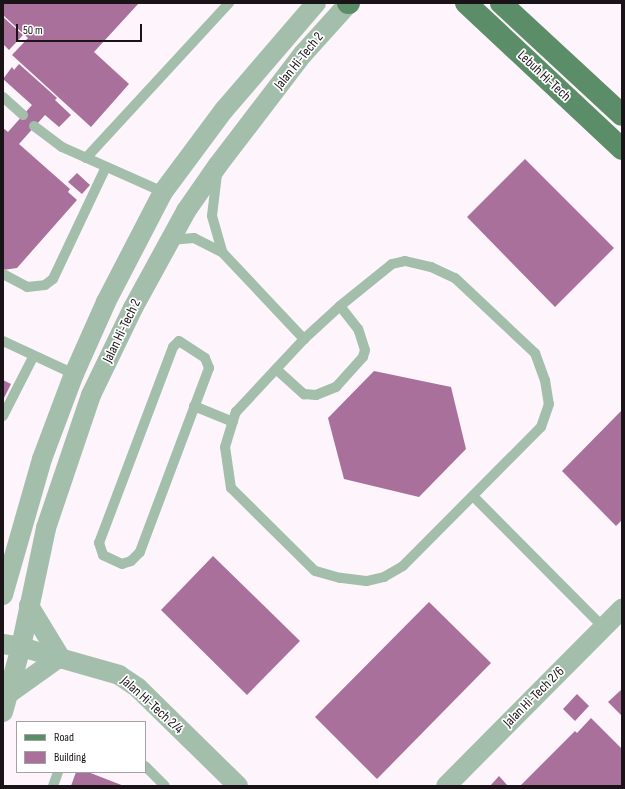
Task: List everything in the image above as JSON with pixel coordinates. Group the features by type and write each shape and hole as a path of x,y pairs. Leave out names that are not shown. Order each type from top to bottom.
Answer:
{"main road":[{"name":"Lebuh Hi-Tech","path":"466,3 622,149"},
{"name":"Lebuh Hi-Tech","path":"501,3 622,115"}],"street":[{"name":"Jalan Hi-Tech 2","path":"3,595 42,459 74,374 106,302 163,192 224,110 316,3"},
{"name":"Jalan Hi-Tech 2","path":"5,703 12,645 29,606 46,528 91,395 133,308 186,211 218,165 303,54 349,3"},
{"path":"5,703 60,657 29,606"},
{"name":"Jalan Hi-Tech 2/6","path":"446,786 622,609"},
{"name":"Jalan Hi-Tech 2/4","path":"12,645 60,657 119,675 138,688 238,786"}],"lane":[{"path":"86,158 229,3"},
{"path":"3,97 22,115"},
{"path":"34,126 62,147 163,192"},
{"path":"218,165 212,216 222,252"},
{"path":"3,274 27,287 45,285 53,279 106,167"},
{"path":"170,240 194,238 222,252 304,339"},
{"path":"405,261 431,267 455,278 535,353 545,380 549,404 541,427 403,566 384,577 366,581 340,578 315,571 231,488 225,447 236,412 304,339 340,306 392,264 405,261"},
{"path":"276,369 304,394 316,395 336,387 363,357 365,350 358,329 340,306"},
{"path":"3,341 34,357 74,374"},
{"path":"179,342 187,344 208,362 209,368 194,406 140,552 132,561 122,564 103,555 99,543 173,346 179,342"},
{"path":"3,416 34,357"},
{"path":"194,406 233,422"},
{"path":"473,496 603,627"},
{"path":"146,767 165,786"},
{"path":"53,786 58,773"}],"building":[{"path":"3,3 139,3 94,52 129,84 91,127 12,55 28,38 3,15"},
{"path":"3,17 23,35 9,50 3,44"},
{"path":"19,64 57,98 55,100 71,115 59,127 45,115 19,144 70,189 68,192 77,200 17,268 3,270 3,128 8,132 32,105 3,79 12,67 14,70"},
{"path":"525,159 614,248 555,307 467,217"},
{"path":"77,173 90,185 82,194 68,182"},
{"path":"374,371 451,387 466,449 419,497 344,479 328,418"},
{"path":"3,380 11,384 3,400"},
{"path":"622,410 622,520 616,526 562,471"},
{"path":"213,556 300,641 247,695 161,610"},
{"path":"429,602 491,663 377,779 315,717"},
{"path":"622,689 622,716 608,702"},
{"path":"577,694 589,706 575,721 563,709"},
{"path":"591,718 622,749 622,786 520,786 575,731 577,733"},
{"path":"76,773 91,773 124,786 71,786"},
{"path":"499,776 508,786 490,786"}]}
